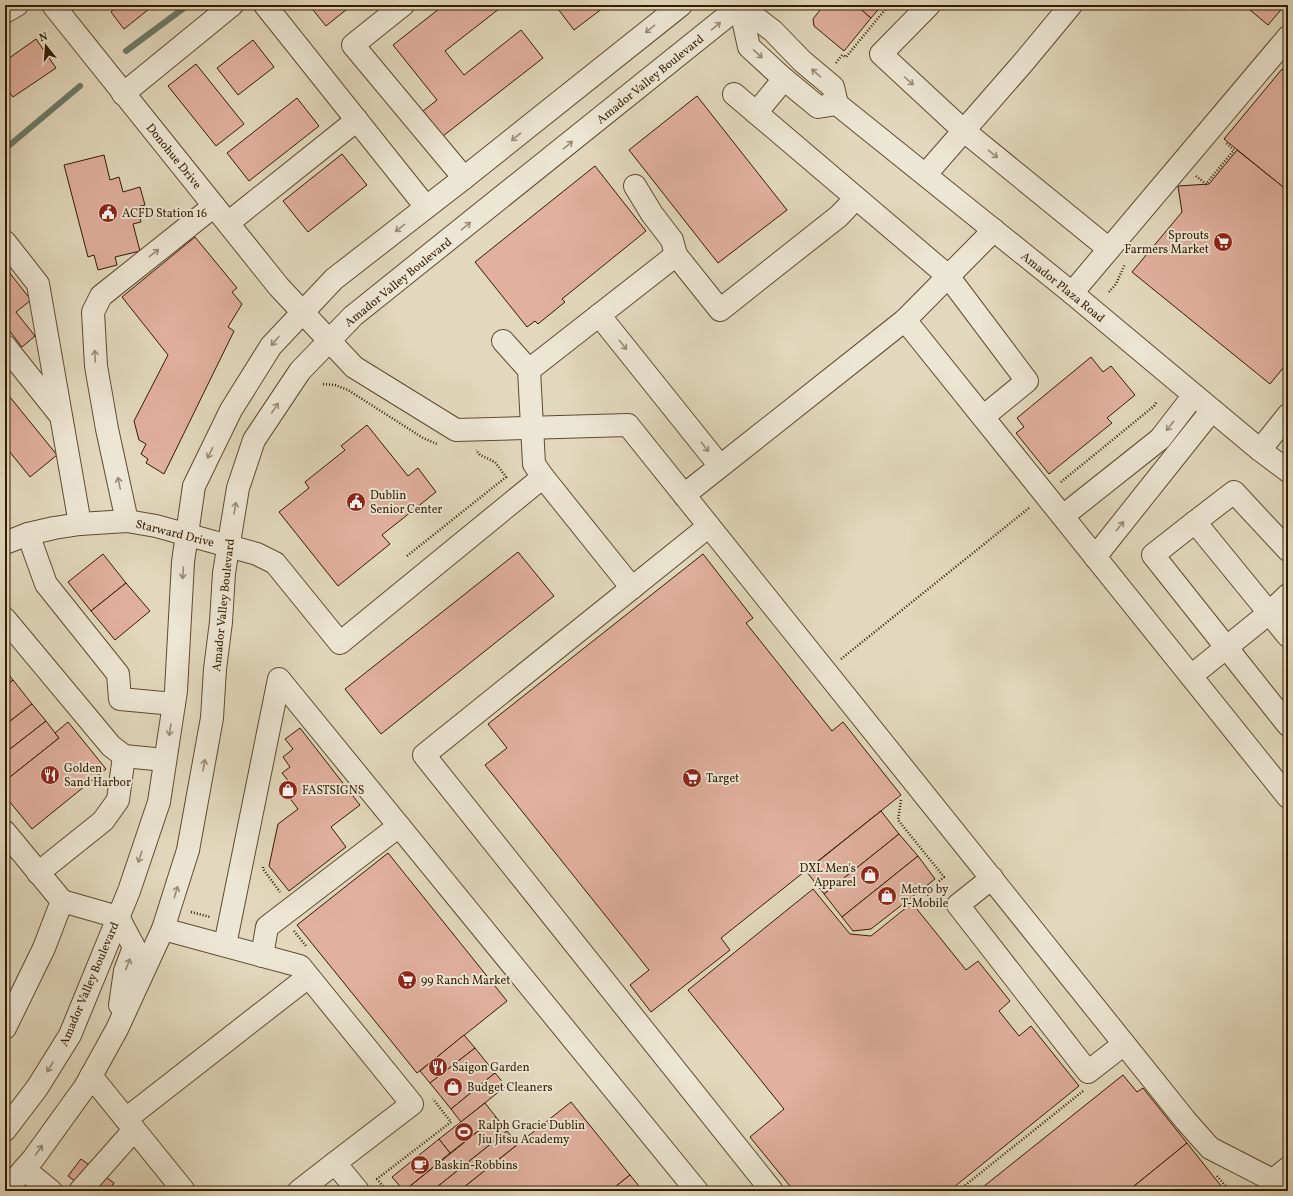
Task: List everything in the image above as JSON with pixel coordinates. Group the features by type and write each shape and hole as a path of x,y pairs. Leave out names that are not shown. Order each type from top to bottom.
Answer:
{"street":[{"path":"5,12 17,5"},
{"name":"Donohue Drive","path":"53,5 281,290 354,367 456,430 628,425 684,495"},
{"path":"123,94 232,5"},
{"path":"265,5 426,207"},
{"path":"402,5 352,45 464,178"},
{"name":"Amador Valley Boulevard","path":"5,1130 37,1088 70,1035 129,891 158,802 176,691 183,562 194,486 231,410 271,346 334,279 464,178 681,5"},
{"path":"740,5 773,31 832,87 837,104 818,107 749,47 740,5"},
{"name":"Amador Valley Boulevard","path":"5,1191 33,1159 85,1087 117,1030 163,929 188,850 212,718 224,573 228,546 238,488 254,440 300,370 353,316 740,5"},
{"path":"929,5 881,54 963,130 1109,249"},
{"path":"926,174 1022,64 1071,5"},
{"path":"1072,293 1288,37"},
{"path":"756,113 784,79"},
{"path":"734,94 948,276 1027,381 983,417"},
{"name":"Amador Plaza Road","path":"837,104 926,174 1072,293 1260,450 1288,471"},
{"path":"228,223 357,120"},
{"path":"635,186 652,214 672,240 676,255 720,310 840,216 856,198"},
{"path":"127,521 106,429 96,366 93,312 101,296 214,206"},
{"path":"994,230 905,320 684,495 1186,1121 1210,1148 1283,1179"},
{"path":"5,242 38,284 80,524"},
{"path":"529,370 676,255"},
{"path":"599,315 720,466"},
{"path":"905,320 1288,797"},
{"path":"503,341 529,370 534,464 632,588"},
{"path":"5,346 61,416"},
{"path":"1063,516 1160,439 1194,395"},
{"path":"1095,557 1212,410"},
{"path":"1260,450 1288,415"},
{"name":"Starward Drive","path":"5,543 28,534 80,524 127,521 187,534 257,554 275,563 340,643 543,477"},
{"path":"1288,550 1234,492 1153,555 1288,725"},
{"path":"1195,522 1288,636"},
{"path":"709,526 424,755 772,1191"},
{"path":"28,534 46,584 118,674 120,699 174,704"},
{"path":"1191,676 1269,613 1288,595"},
{"path":"5,619 111,746 124,756 165,760"},
{"path":"224,946 279,679 697,1191"},
{"path":"38,873 102,821 118,800 124,756"},
{"path":"262,956 267,927 398,826"},
{"path":"5,832 62,901 118,917"},
{"path":"992,878 958,905 1088,1072 1124,1044"},
{"path":"5,1028 44,948 62,901"},
{"name":"Amador Valley Boulevard","path":"117,1030 125,971 134,947 118,917"},
{"path":"163,929 300,966 412,1104 299,1191"},
{"path":"80,1191 130,1125 308,977"},
{"path":"91,1076 184,1191"},
{"path":"335,1163 358,1191"},
{"path":"24,1169 51,1191"}],"path":[{"path":"834,64 842,55 846,58 889,5"},
{"path":"324,384 335,385 348,390 423,438 436,444 443,444"},
{"path":"826,672 1154,406 1157,401"},
{"path":"407,556 506,477 495,462 480,455 473,446"},
{"path":"902,799 898,820 944,877 926,892 941,911"},
{"path":"264,861 263,868 285,898 281,901 297,922 291,926 310,951"},
{"path":"958,1191 1084,1090 1087,1093"},
{"path":"387,1191 377,1179 451,1122 431,1097"},
{"path":"1215,1173 1230,1191"}],"building":[{"path":"119,5 154,5 124,29 111,12"},
{"path":"309,5 352,5 326,26"},
{"path":"444,5 504,5 445,51 464,75 521,30 543,58 443,136 423,111 437,100 393,45"},
{"path":"555,5 607,5 574,30"},
{"path":"824,5 856,5 871,18 844,51 814,26 813,19"},
{"path":"856,5 882,5 871,18"},
{"path":"1244,5 1285,5 1268,25"},
{"path":"36,39 56,68 13,97 5,86 5,61"},
{"path":"253,40 274,67 238,95 217,68"},
{"path":"196,64 244,124 216,146 168,86"},
{"path":"1282,69 1288,75 1288,191 1224,139"},
{"path":"697,96 787,210 718,263 629,150"},
{"path":"297,98 319,126 249,181 227,153"},
{"name":"Sprouts Farmers Market","path":"1237,150 1288,191 1288,362 1270,384 1132,272 1182,212 1178,186 1209,184"},
{"path":"342,154 367,185 308,232 283,201"},
{"name":"ACFD Station 16","path":"104,155 110,180 119,177 123,192 140,187 145,205 137,207 141,222 133,224 140,251 115,257 117,265 98,270 94,255 88,257 64,165"},
{"path":"595,166 646,231 562,299 565,302 538,324 535,321 527,327 475,262"},
{"path":"195,237 237,288 232,292 242,304 228,327 234,331 164,474 146,463 148,459 141,454 146,444 139,440 134,421 168,355 122,297"},
{"path":"5,267 31,300 16,312 35,336 22,347 5,325"},
{"path":"1091,357 1103,372 1111,366 1135,395 1107,418 1112,423 1049,474 1016,433 1024,427 1017,418"},
{"path":"5,391 57,455 30,477 5,446"},
{"path":"367,425 408,476 418,468 436,492 382,535 390,544 338,586 279,512 309,488 305,482 345,450 341,446"},
{"path":"518,552 554,596 381,734 345,689"},
{"path":"103,554 126,583 91,611 68,582"},
{"path":"703,554 753,618 746,623 832,731 843,722 901,795 721,938 730,950 651,1012 630,985 649,970 485,765 507,748 488,724"},
{"path":"126,583 150,611 115,640 91,611"},
{"path":"5,670 13,680 5,687"},
{"path":"13,680 32,704 5,725 5,687"},
{"path":"32,704 46,721 5,753 5,725"},
{"path":"46,721 59,738 5,781 5,753"},
{"path":"68,722 106,769 32,829 5,796 5,781 59,738 55,733"},
{"path":"300,728 360,805 331,827 346,847 289,891 269,866 278,824 298,809 282,788 290,783 282,773 290,767 283,757 293,749 285,739"},
{"path":"881,811 899,834 824,894 806,871"},
{"path":"899,834 918,856 842,917 824,894"},
{"path":"388,853 507,1001 417,1073 297,925"},
{"path":"918,856 935,879 871,929 853,931 842,917"},
{"path":"813,889 850,934 871,936 912,903 966,970 978,961 1010,1001 999,1011 1019,1036 1031,1026 1079,1086 949,1191 794,1191 750,1137 784,1109 688,990"},
{"path":"464,1035 475,1048 430,1083 420,1071"},
{"path":"475,1048 495,1073 451,1109 430,1083"},
{"path":"495,1073 506,1086 461,1122 451,1109"},
{"path":"1123,1075 1137,1092 1143,1088 1187,1143 1128,1191 978,1191"},
{"path":"571,1102 630,1175 610,1191 459,1191"},
{"path":"485,1103 496,1117 450,1153 439,1139"},
{"path":"496,1117 507,1131 432,1191 404,1191"},
{"path":"507,1131 518,1144 459,1191 432,1191"},
{"path":"439,1139 450,1153 404,1191 392,1177"},
{"path":"1187,1143 1225,1191 1128,1191"},
{"path":"81,1159 114,1183 108,1191 89,1191 68,1176"},
{"path":"630,1175 643,1191 610,1191"}],"waterway":[{"path":"126,51 188,5"},
{"path":"5,149 80,86"}],"place":[{"name":"ACFD Station 16","path":"108,213"},
{"name":"Sprouts Farmers Market","path":"1223,242"},
{"name":"Dublin Senior Center","path":"356,502"},
{"name":"Golden Sand Harbor","path":"50,775"},
{"name":"Target","path":"692,778"},
{"name":"FASTSIGNS","path":"288,790"},
{"name":"DXL Men's Apparel","path":"870,875"},
{"name":"Metro by T-Mobile","path":"887,896"},
{"name":"99 Ranch Market","path":"407,980"},
{"name":"Saigon Garden","path":"438,1067"},
{"name":"Budget Cleaners","path":"453,1087"},
{"name":"Ralph Gracie Dublin Jiu Jitsu Academy","path":"464,1132"},
{"name":"Baskin-Robbins","path":"420,1165"}]}
